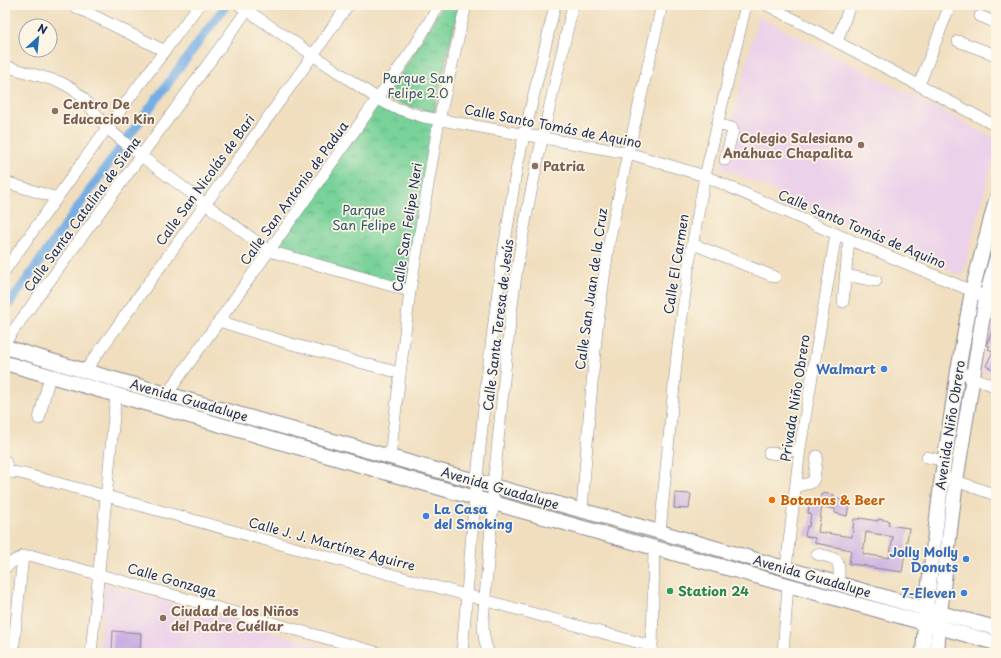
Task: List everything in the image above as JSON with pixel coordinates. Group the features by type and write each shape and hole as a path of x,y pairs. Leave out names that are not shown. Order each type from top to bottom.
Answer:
{"main road":[{"name":"Avenida Niño Obrero","path":"937,653 933,618 942,476 972,291 996,200"},
{"name":"Avenida Niño Obrero","path":"923,653 933,618 973,377 991,299 996,260"},
{"name":"Avenida Guadalupe","path":"5,347 85,371 786,568 839,584 933,618 996,643"},
{"name":"Avenida Guadalupe","path":"5,363 475,498 788,585 933,618 996,628"}],"street":[{"path":"72,5 165,51"},
{"path":"5,270 107,128 199,5"},
{"name":"Calle San Nicolás de Bari","path":"85,371 313,56 348,5"},
{"name":"Calle San Antonio de Padua","path":"167,394 378,99 415,46 439,5"},
{"name":"Calle San Felipe Neri","path":"390,457 410,291 439,120 466,5"},
{"name":"Calle Santa Teresa de Jesús","path":"462,653 487,377 501,267 517,166 555,5"},
{"name":"Calle Santa Teresa de Jesús","path":"489,653 483,635 483,626 493,503 493,486 517,270 542,137 573,5"},
{"name":"Calle San Juan de la Cruz","path":"582,510 588,418 597,328 610,242 628,153 662,5"},
{"name":"Calle El Carmen","path":"660,532 677,354 689,263 705,176 746,5"},
{"path":"767,5 996,126"},
{"path":"837,42 850,5"},
{"path":"919,85 950,5"},
{"name":"Calle Santo Tomás de Aquino","path":"246,7 313,56 378,99 393,107 439,120 628,153 705,176 836,234 991,299"},
{"name":"Calle Santa Catalina de Siena","path":"5,342 141,156 246,7"},
{"path":"980,16 996,23"},
{"path":"958,41 996,55"},
{"path":"5,66 60,82 73,89 83,98 107,128 132,149 269,251 410,291"},
{"path":"718,124 732,128 733,132 725,160"},
{"path":"5,182 57,198"},
{"name":"Privada Niño Obrero","path":"786,568 800,448 836,234"},
{"path":"843,302 849,239"},
{"path":"693,244 775,277"},
{"path":"846,275 876,281"},
{"path":"219,321 288,343 400,373"},
{"path":"958,371 996,387"},
{"path":"39,419 50,375"},
{"path":"91,653 116,395"},
{"path":"769,453 781,454 800,448"},
{"path":"796,486 811,483 814,480 817,456"},
{"path":"927,457 944,461"},
{"path":"5,461 7,472"},
{"name":"Calle J. J. Martínez Aguirre","path":"7,472 20,473 467,595 652,650"},
{"path":"942,476 996,495"},
{"path":"652,650 654,547"},
{"path":"817,554 832,557 836,560 838,563 839,584"},
{"path":"5,568 13,561 23,556"},
{"path":"13,653 23,556"},
{"name":"Calle Gonzaga","path":"23,556 33,556 379,653"},
{"path":"783,653 788,585"}],"shaded area":[{"name":"Colegio Salesiano Anáhuac Chapalita","path":"758,16 996,139 996,150 962,276 721,167"},
{"path":"993,304 996,306 996,378 981,371"},
{"name":"Ciudad de los Niños del Padre Cuéllar","path":"105,584 345,653 98,653"}],"green space":[{"name":"Parque San Felipe 2.0","path":"443,5 459,5 434,112 386,99"},
{"name":"Parque San Felipe","path":"380,102 436,121 407,287 271,250"}],"building":[{"path":"996,323 996,371 986,366 993,351 988,349 990,346 987,345 987,343"},
{"path":"675,493 691,494 689,509 674,508"},
{"path":"823,493 834,495 834,498 849,503 847,516 835,513 835,509 819,506 821,494 823,495"},
{"path":"809,505 822,507 818,532 852,537 854,519 860,518 889,521 888,525 909,528 902,572 849,564 851,550 815,543 815,538 805,536 807,526 809,527 811,514 808,513","holes":["866,532 893,537 889,558 863,554"]},
{"path":"113,631 141,633 140,653 112,653"}],"waterway":[{"path":"5,310 112,159 226,5"}],"place":[{"name":"Centro De Educacion Kin","path":"55,111"},
{"name":"Colegio Salesiano Anáhuac Chapalita","path":"861,145"},
{"name":"Patria","path":"535,166"},
{"name":"Walmart","path":"884,369"},
{"name":"Botanas & Beer","path":"772,500"},
{"name":"La Casa del Smoking","path":"426,516"},
{"name":"Jolly Molly Donuts","path":"966,559"},
{"name":"Station 24","path":"670,591"},
{"name":"7-Eleven","path":"964,593"},
{"name":"Ciudad de los Niños del Padre Cuéllar","path":"163,618"}]}
